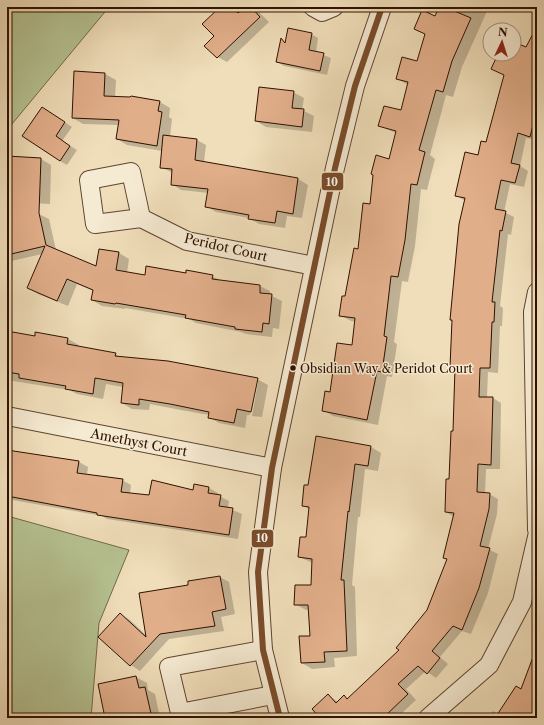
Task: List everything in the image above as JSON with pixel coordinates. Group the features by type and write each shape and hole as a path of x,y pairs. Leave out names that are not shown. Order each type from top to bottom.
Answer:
{"street":[{"path":"313,7 322,12 334,7"},
{"path":"280,718 273,695 263,650 258,572 272,468 335,168 355,86 381,7"},
{"name":"Peridot Court","path":"141,218 187,241 314,266"},
{"path":"537,292 533,312 537,530"},
{"name":"Amethyst Court","path":"7,416 272,468"},
{"path":"428,718 489,665 522,602 537,537"},
{"path":"263,650 169,667 180,713 273,695"}],"green space":[{"path":"7,7 109,7 7,130"},
{"path":"11,517 129,550 99,623 91,718 7,718 7,520"}],"building":[{"path":"220,7 232,7 238,13 245,7 251,7 260,17 217,58 204,46 214,36 202,24"},
{"path":"439,7 445,7 471,18 452,61 443,92 436,90 419,150 425,152 417,185 411,184 405,240 398,277 391,276 384,336 387,337 382,372 377,371 367,420 322,411 325,391 330,392 337,343 352,345 355,318 339,316 342,296 345,296 354,248 358,249 363,203 370,204 373,175 371,174 376,155 389,159 396,131 378,126 384,106 401,110 408,82 396,79 402,57 417,61 425,34 414,29 422,10 435,16"},
{"path":"537,26 537,109 530,137 518,133 511,163 520,165 515,183 501,180 495,209 506,211 502,231 500,230 492,302 495,302 494,322 492,322 490,368 480,368 479,397 493,397 491,465 478,464 477,492 490,493 489,509 480,546 490,548 479,588 462,630 453,626 432,651 440,658 427,674 418,666 398,684 408,694 383,718 320,718 312,709 328,694 336,703 344,695 347,699 399,650 396,648 427,610 447,559 443,558 454,513 445,512 446,479 449,479 451,431 453,431 455,367 450,367 452,320 450,320 459,224 465,198 455,196 465,152 478,155 481,141 486,142 504,75 491,69 494,62 522,62 522,45 526,47"},
{"path":"288,28 312,33 309,50 324,53 320,71 276,62 281,38 285,43"},
{"path":"74,71 105,73 104,96 131,96 160,101 158,111 162,112 157,146 116,139 119,120 72,118"},
{"path":"259,87 294,91 292,108 304,109 302,127 255,121"},
{"path":"42,107 65,122 56,136 70,146 60,161 22,136"},
{"path":"163,135 197,139 195,160 298,178 293,214 277,211 275,223 248,219 249,215 205,207 208,189 171,185 172,169 160,168"},
{"path":"7,156 41,158 39,213 46,245 96,266 99,249 119,252 116,270 145,275 146,266 186,273 186,270 213,275 212,279 260,285 260,293 272,294 269,324 263,323 262,332 235,329 235,327 185,318 186,315 91,300 93,290 67,279 57,301 27,288 45,246 7,255"},
{"path":"7,331 35,336 35,332 68,338 67,344 116,353 115,356 168,361 258,378 251,412 237,409 234,423 208,418 209,412 170,404 139,399 139,405 121,403 123,383 95,378 93,394 65,389 66,386 19,378 19,374 7,372"},
{"path":"316,436 371,446 368,466 355,464 349,512 348,511 341,580 344,580 347,651 324,652 325,662 301,663 299,636 310,636 308,605 294,605 295,585 311,585 312,559 298,557 300,537 306,537 309,507 302,506 304,485 308,485"},
{"path":"7,450 79,461 77,473 123,479 121,492 149,495 152,480 193,490 194,484 209,487 208,493 221,495 219,506 233,508 229,535 97,515 97,513 7,496"},
{"path":"220,576 226,609 212,612 215,626 160,634 130,666 98,637 120,613 146,637 139,593 188,585 188,581"},
{"path":"536,649 537,718 495,718 516,686 521,689"},
{"path":"136,676 139,688 145,687 152,718 105,718 98,684"}],"transit line":[{"name":"10","path":"280,718 263,650 258,572 272,468 335,168 355,86 382,7"}],"place":[{"name":"Obsidian Way & Peridot Court","path":"293,368"}]}
